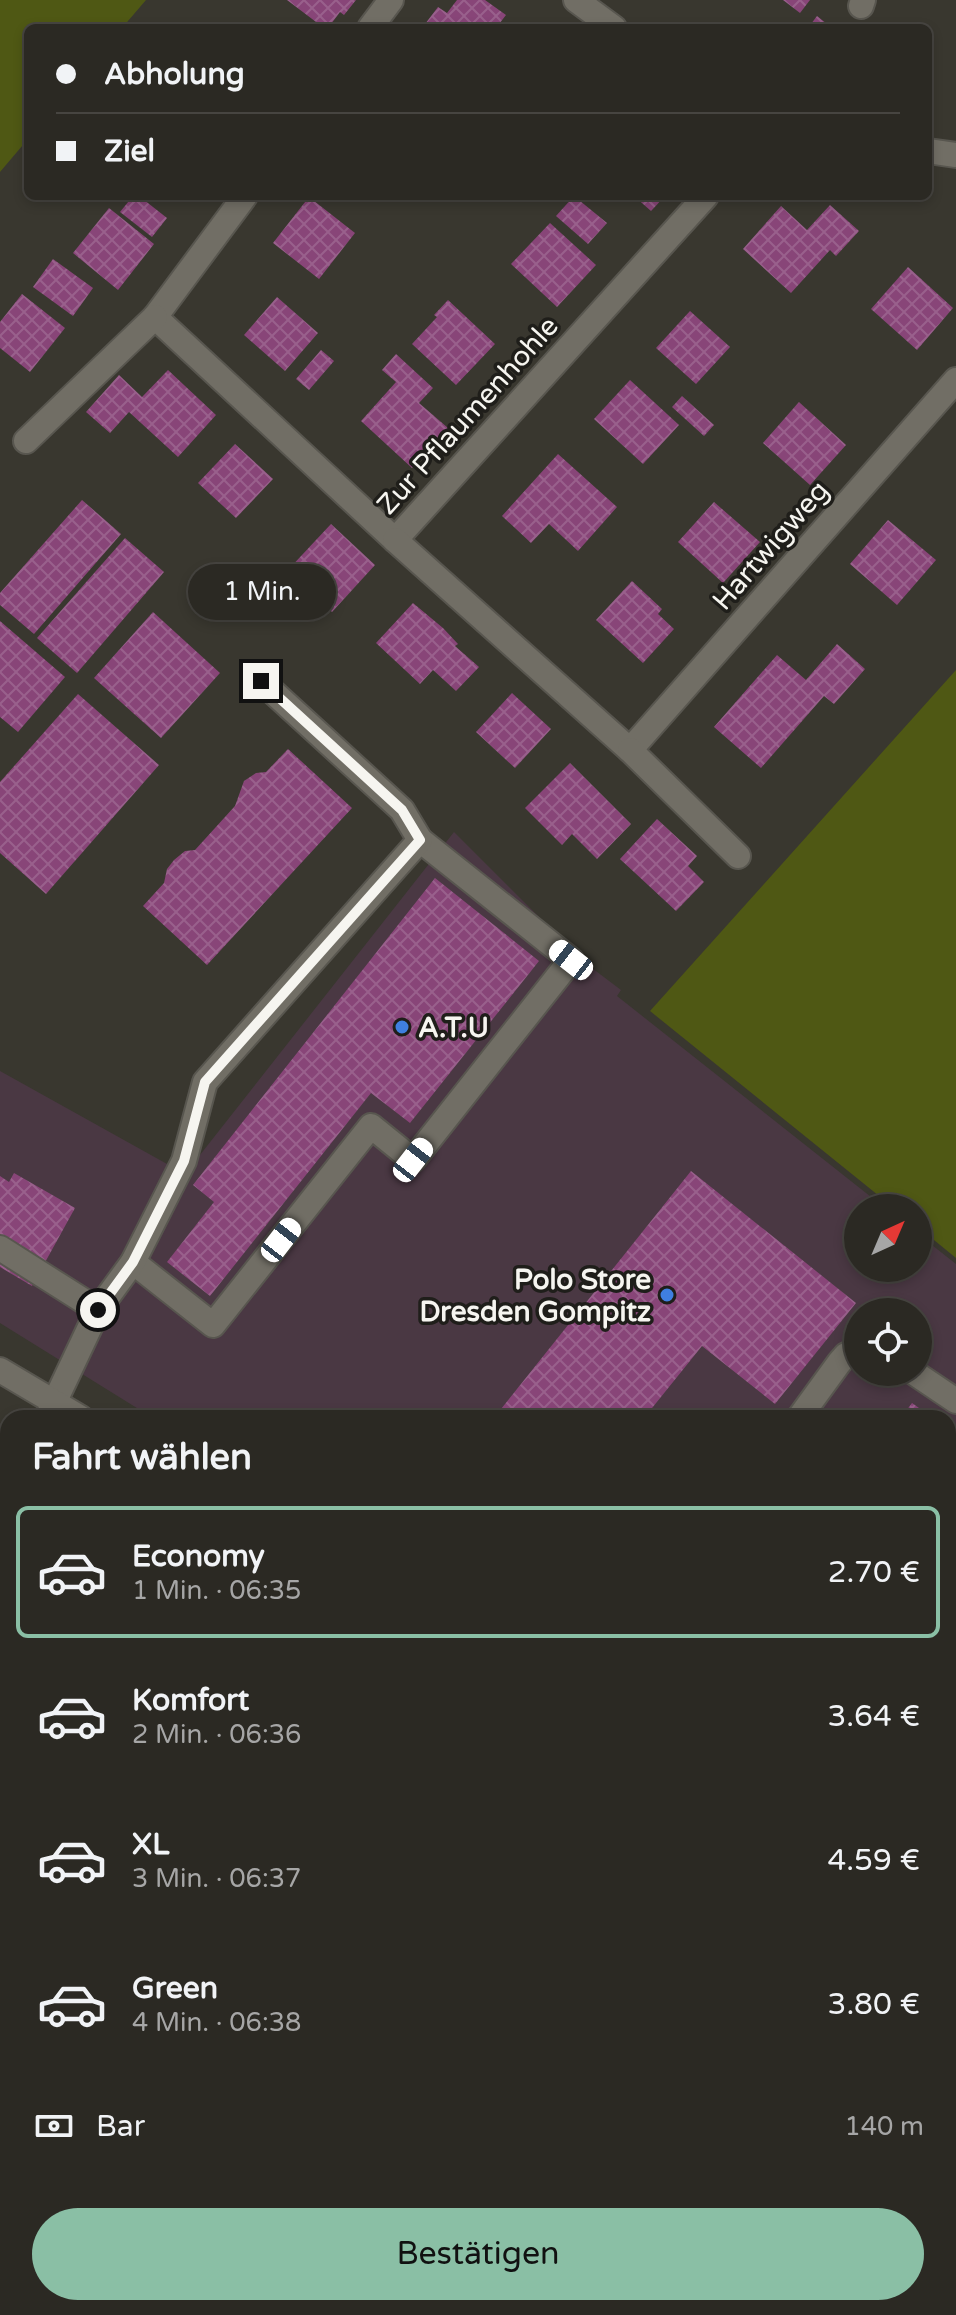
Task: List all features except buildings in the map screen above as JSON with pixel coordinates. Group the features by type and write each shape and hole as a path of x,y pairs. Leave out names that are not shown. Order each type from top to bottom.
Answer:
{"street":[{"path":"373,24 391,0"},
{"path":"576,0 609,24"},
{"path":"932,152 956,155"},
{"path":"26,441 155,317 242,200"},
{"name":"Zur Pflaumenhohle","path":"155,317 395,540 702,200"},
{"name":"Hartwigweg","path":"630,750 956,380"},
{"path":"395,540 630,750 738,856"},
{"path":"133,1262 213,1325 371,1126 413,1160 571,960 420,840 402,810 261,681"},
{"path":"0,1370 51,1410 98,1310 133,1262 184,1161 205,1082 420,840"},
{"path":"0,1248 98,1310"},
{"path":"805,1410 844,1357"},
{"path":"932,1385 956,1401"}],"shaded area":[{"path":"454,832 584,962 621,990 617,996 867,1194 844,1194 844,1282 932,1282 932,1245 956,1264 956,1410 140,1410 0,1323 0,1071 185,1174"}],"green space":[{"path":"0,0 146,0 125,24 24,24 24,144 0,172"},
{"path":"956,670 956,1258 932,1238 932,1194 877,1194 650,1011"}],"place":[{"name":"A.T.U","path":"402,1027"},
{"name":"Polo Store Dresden Gompitz","path":"667,1295"}],"route":[{"path":"98,1310 133,1262 184,1161 205,1082 420,840 402,810 261,681"}]}
